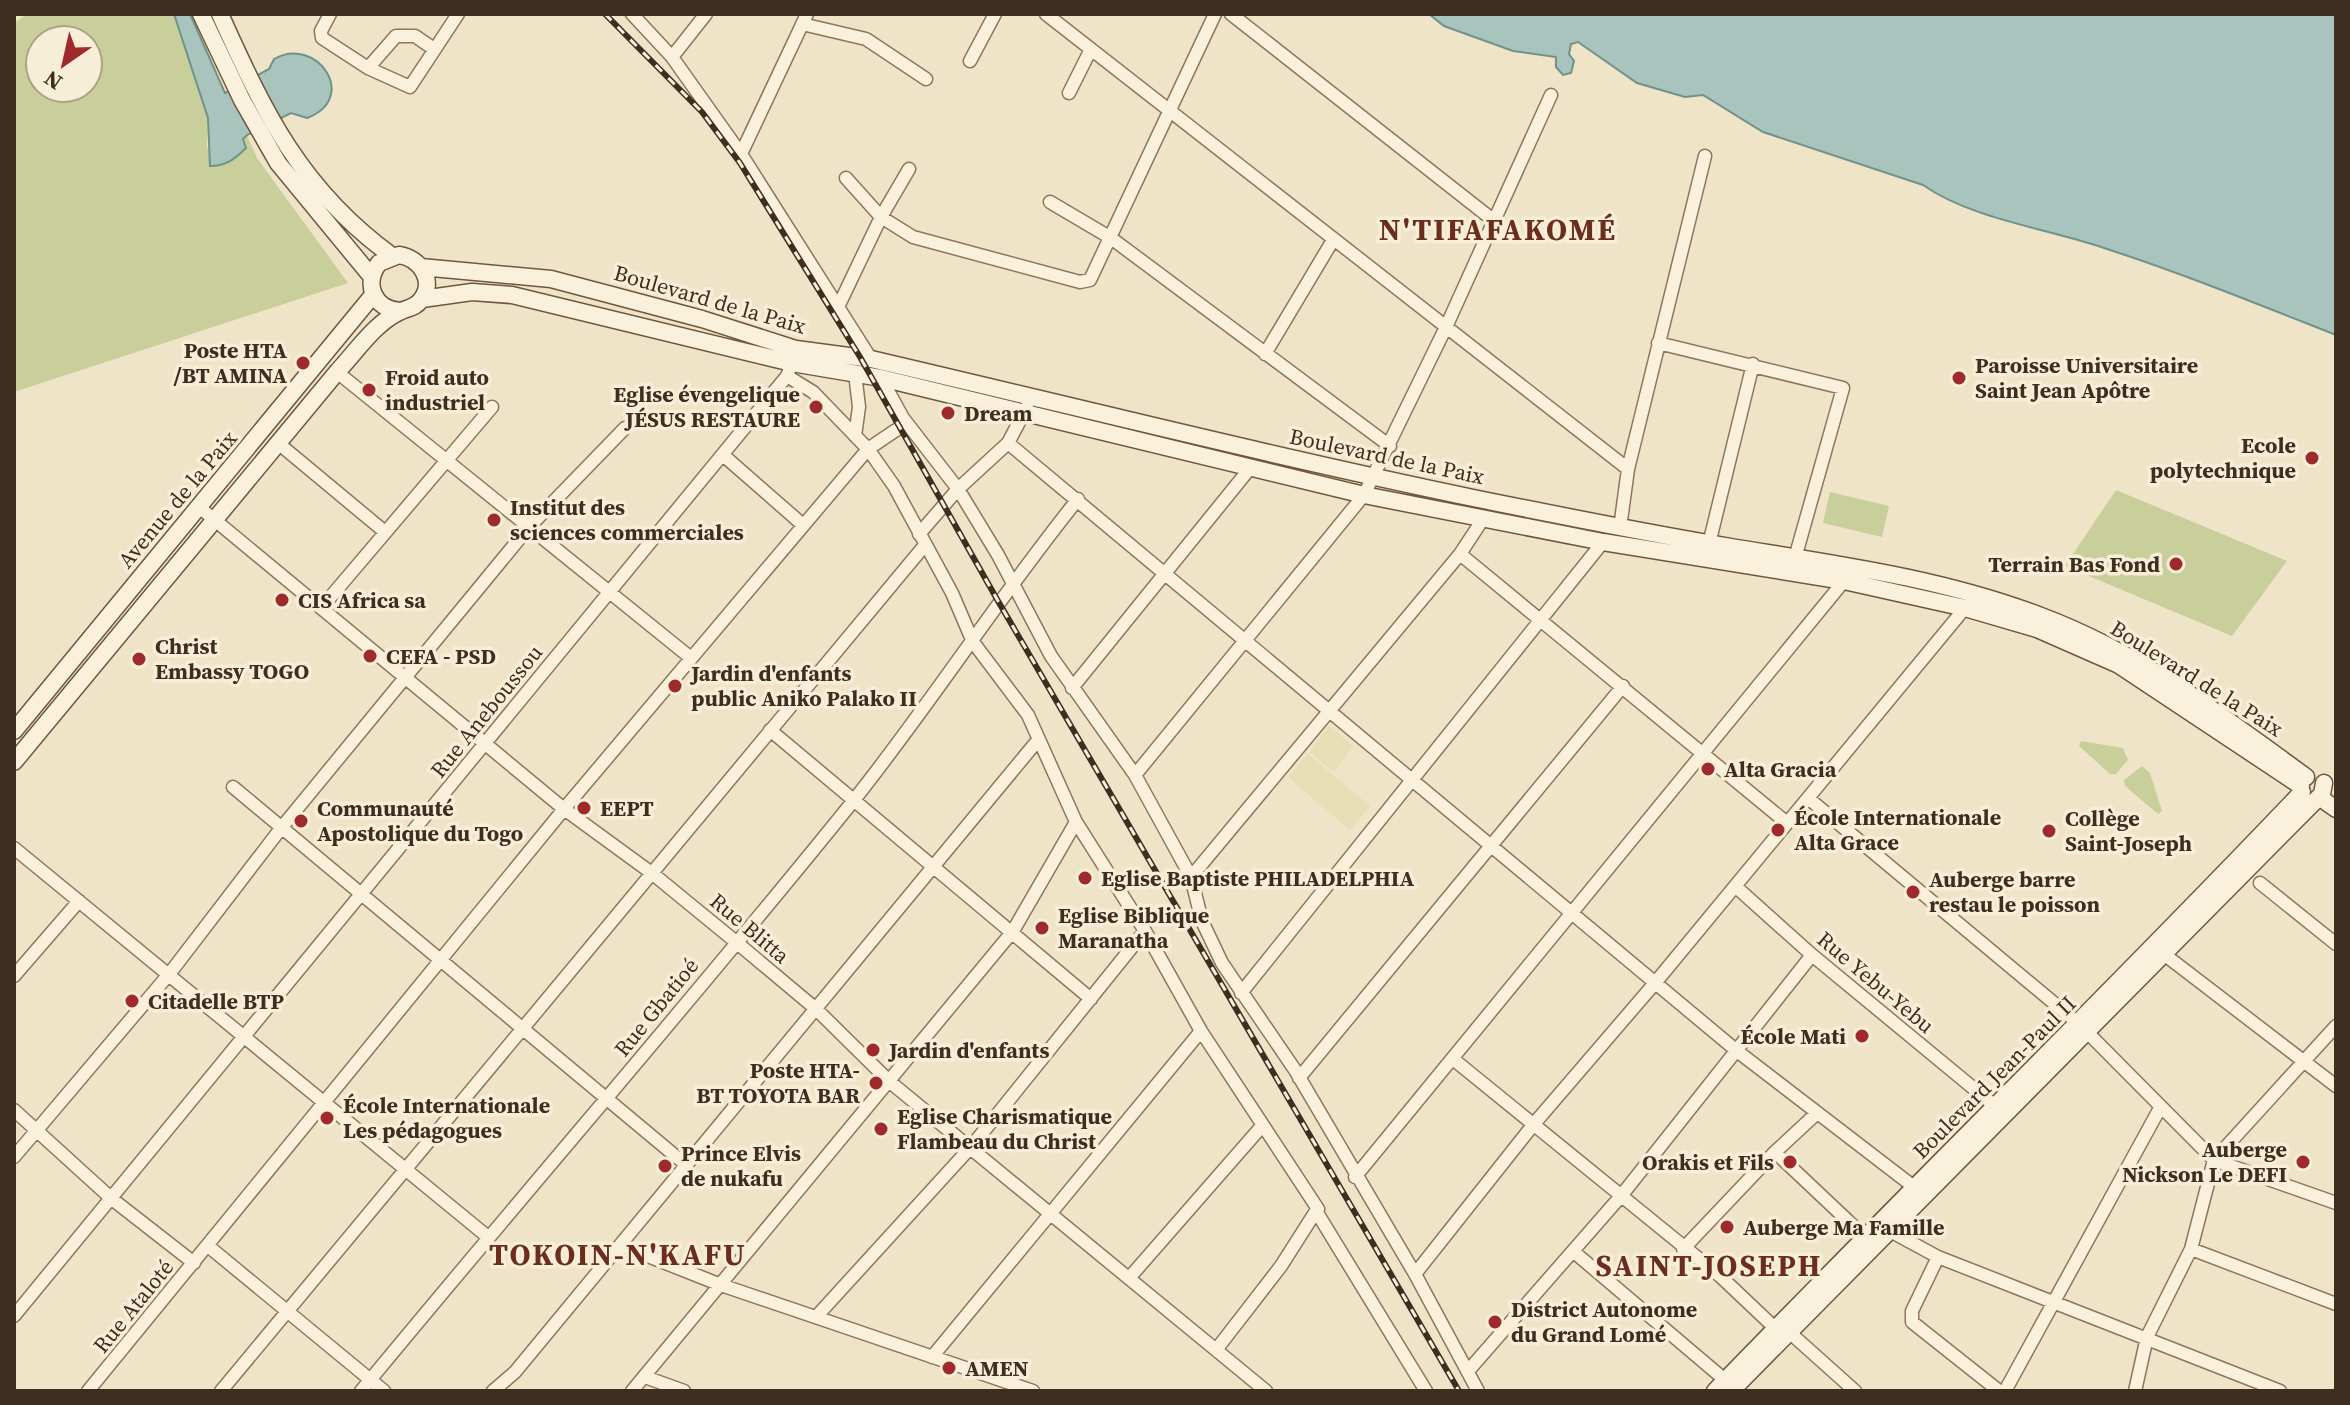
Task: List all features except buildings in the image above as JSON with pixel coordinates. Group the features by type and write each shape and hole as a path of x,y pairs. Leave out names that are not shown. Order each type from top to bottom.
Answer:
{"main road":[{"path":"201,14 242,100 371,276 373,295 381,305 400,311"},
{"path":"220,14 286,161 340,213 392,256"},
{"path":"14,762 337,372 400,311 414,307 422,299 426,280 421,267 405,256 392,256 379,263 371,276"},
{"name":"Boulevard de la Paix","path":"421,267 551,279 647,303 792,363"},
{"name":"Boulevard de la Paix","path":"422,299 493,292 792,363 869,371 1029,396 1373,478 1620,528 1795,558 2037,629 2119,665 2318,787"},
{"name":"Avenue de la Paix","path":"14,731 373,295"},
{"path":"641,327 647,303"},
{"name":"Boulevard de la Paix","path":"869,371 1025,414 1364,495 1603,542 1845,574 1912,577 2040,615 2139,663 2225,718 2318,787 2336,809"},
{"name":"Boulevard Jean-Paul II","path":"1782,1329 1864,1236 1995,1106 2165,955 2318,787"},
{"name":"Boulevard Jean-Paul II","path":"1724,1387 1782,1329 1890,1231 2318,787"}],"street":[{"path":"330,14 321,31 322,38 368,68 410,87 458,14"},
{"path":"632,14 672,57 741,154 839,305 869,371 958,489 1072,688 1135,775 1191,877 1202,921 1241,993 1299,1078 1415,1274 1478,1391"},
{"path":"672,57 706,14"},
{"path":"970,61 995,14"},
{"path":"1046,14 1628,469"},
{"path":"846,178 881,217 928,243 1080,282 1094,276 1215,14"},
{"path":"1231,14 1493,220"},
{"path":"741,154 804,19 866,39 926,79"},
{"path":"368,68 396,36 415,36 434,49"},
{"path":"1069,93 1091,49"},
{"path":"1135,775 1364,495 1446,327 1551,95"},
{"path":"1620,528 1628,469 1705,156"},
{"path":"839,305 881,217 909,169"},
{"path":"1050,202 1111,238 1390,446"},
{"path":"1265,354 1333,240"},
{"path":"1658,343 1843,388 1795,558"},
{"path":"792,363 813,392 868,449 894,486 952,593 973,642 1028,715 1076,822 1145,931 1201,1031 1318,1209 1281,1266 1216,1350"},
{"name":"Rue Aneboussou","path":"14,1316 362,891 488,743 723,455 792,363"},
{"path":"1709,544 1753,364"},
{"path":"855,436 869,371"},
{"path":"337,372 691,658"},
{"path":"221,1391 653,874 922,540 958,489 1008,443 1025,414 1029,396"},
{"path":"322,607 492,407"},
{"name":"Rue Ataloté","path":"88,1391 564,809 868,449 899,428 903,418"},
{"path":"14,1157 170,973 282,827 529,527 625,428"},
{"path":"278,443 385,532"},
{"path":"1008,443 1737,1051 1914,1187"},
{"path":"723,455 803,525"},
{"path":"1072,688 1167,575 1251,467"},
{"name":"Rue Gbatioé","path":"365,1386 854,799 973,642 1012,580 1078,499"},
{"name":"Rue Blitta","path":"199,507 406,675 564,809 653,874 736,942 816,1009 890,1082 1266,1391"},
{"path":"1191,877 1460,554 1483,519"},
{"path":"1241,993 1414,782 1603,542"},
{"path":"1460,554 1787,823"},
{"path":"1355,1177 1704,754 1845,574"},
{"path":"1415,1274 1533,1125 1655,983 1965,608"},
{"path":"1299,1078 1623,686"},
{"path":"770,730 1091,999"},
{"path":"493,1391 515,1372 1038,740"},
{"path":"233,787 362,891 400,929 525,1027 685,1164"},
{"path":"1808,798 2083,1029 2214,1160 2336,1203"},
{"path":"632,1391 1013,931 1076,822"},
{"path":"14,848 409,1169 488,1237"},
{"path":"2260,883 2336,944"},
{"name":"Rue Yebu-Yebu","path":"1735,886 1812,955 1995,1106"},
{"path":"14,976 79,901"},
{"path":"816,1317 971,1147 1145,931"},
{"path":"1468,1371 1621,1196 1812,955"},
{"path":"2165,955 2336,1086"},
{"path":"2135,1391 2147,1337 2191,1249 2214,1160 2336,1026"},
{"path":"932,1357 1201,1031"},
{"path":"1453,1059 1720,1276 1855,1391"},
{"path":"1938,1257 1912,1311 1912,1322 2002,1391 2054,1303 2160,1108"},
{"path":"14,1110 112,1199 194,1263"},
{"path":"1683,1249 1775,1152 1816,1114"},
{"path":"1130,1277 1262,1126"},
{"path":"1775,1152 1864,1236"},
{"path":"1316,1211 1426,1391"},
{"path":"1890,1231 1938,1257 2280,1391"},
{"path":"620,1245 721,1285 1033,1391"},
{"path":"208,1246 289,1312 365,1386 384,1391"},
{"path":"2191,1249 2336,1304"},
{"path":"1574,1252 1724,1387"},
{"path":"645,1377 684,1391"}],"shaded area":[{"path":"1329,726 1353,746 1334,772 1309,752"},
{"path":"1308,754 1370,806 1350,830 1288,777"}],"green space":[{"path":"27,14 174,14 208,118 207,148 247,135 257,158 348,283 14,392 14,23"},
{"name":"Terrain Bas Fond","path":"2116,490 2287,561 2232,636 2065,566"},
{"path":"1830,492 1889,506 1882,537 1823,523"},
{"path":"2081,741 2123,748 2128,760 2116,774 2110,774 2079,746"},
{"path":"2142,766 2150,773 2162,811 2158,814 2125,786 2124,780"}],"water":[{"path":"174,14 190,14 225,93 269,69 274,59 290,54 305,55 326,72 331,84 330,97 323,109 307,118 291,113 247,135 243,139 246,148 238,155 226,163 210,166 208,118"},
{"path":"1429,14 2336,14 2336,335 2165,269 2085,242 1987,215 1942,197 1923,185 1763,132 1703,95 1685,97 1637,83 1578,42 1571,44 1569,54 1574,61 1571,73 1563,75 1556,67 1556,57 1513,51 1444,26"}],"railway":[{"path":"605,14 702,112 740,163 860,357 998,601 1459,1391"}],"place":[{"name":"Poste HTA /BT AMINA","path":"303,363"},
{"name":"Paroisse Universitaire Saint Jean Apôtre","path":"1959,378"},
{"name":"Froid auto industriel","path":"369,390"},
{"name":"Eglise évengelique JÉSUS RESTAURE","path":"816,407"},
{"name":"Dream","path":"948,413"},
{"name":"Ecole polytechnique","path":"2312,458"},
{"name":"Institut des sciences commerciales","path":"494,520"},
{"name":"Terrain Bas Fond","path":"2176,564"},
{"name":"CIS Africa sa","path":"282,600"},
{"name":"CEFA - PSD","path":"370,656"},
{"name":"Christ Embassy TOGO","path":"139,659"},
{"name":"Jardin d'enfants public Aniko Palako II","path":"675,686"},
{"name":"Alta Gracia","path":"1708,769"},
{"name":"EEPT","path":"584,808"},
{"name":"Communauté Apostolique du Togo","path":"301,821"},
{"name":"École Internationale Alta Grace","path":"1778,830"},
{"name":"Collège Saint-Joseph","path":"2049,831"},
{"name":"Eglise Baptiste PHILADELPHIA","path":"1085,878"},
{"name":"Auberge barre restau le poisson","path":"1913,892"},
{"name":"Eglise Biblique Maranatha","path":"1042,928"},
{"name":"Citadelle BTP","path":"132,1001"},
{"name":"École Mati","path":"1862,1036"},
{"name":"Jardin d'enfants","path":"873,1050"},
{"name":"Poste HTA- BT TOYOTA BAR","path":"876,1083"},
{"name":"École Internationale Les pédagogues","path":"327,1118"},
{"name":"Eglise Charismatique Flambeau du Christ","path":"881,1129"},
{"name":"Orakis et Fils","path":"1790,1162"},
{"name":"Auberge Nickson Le DEFI","path":"2303,1162"},
{"name":"Prince Elvis de nukafu","path":"665,1166"},
{"name":"Auberge Ma Famille","path":"1727,1227"},
{"name":"District Autonome du Grand Lomé","path":"1495,1322"},
{"name":"AMEN","path":"949,1368"}],"district":[{"name":"N'TIFAFAKOMÉ","path":"1498,230"},
{"name":"TOKOIN-N'KAFU","path":"618,1255"},
{"name":"SAINT-JOSEPH","path":"1709,1266"}]}
